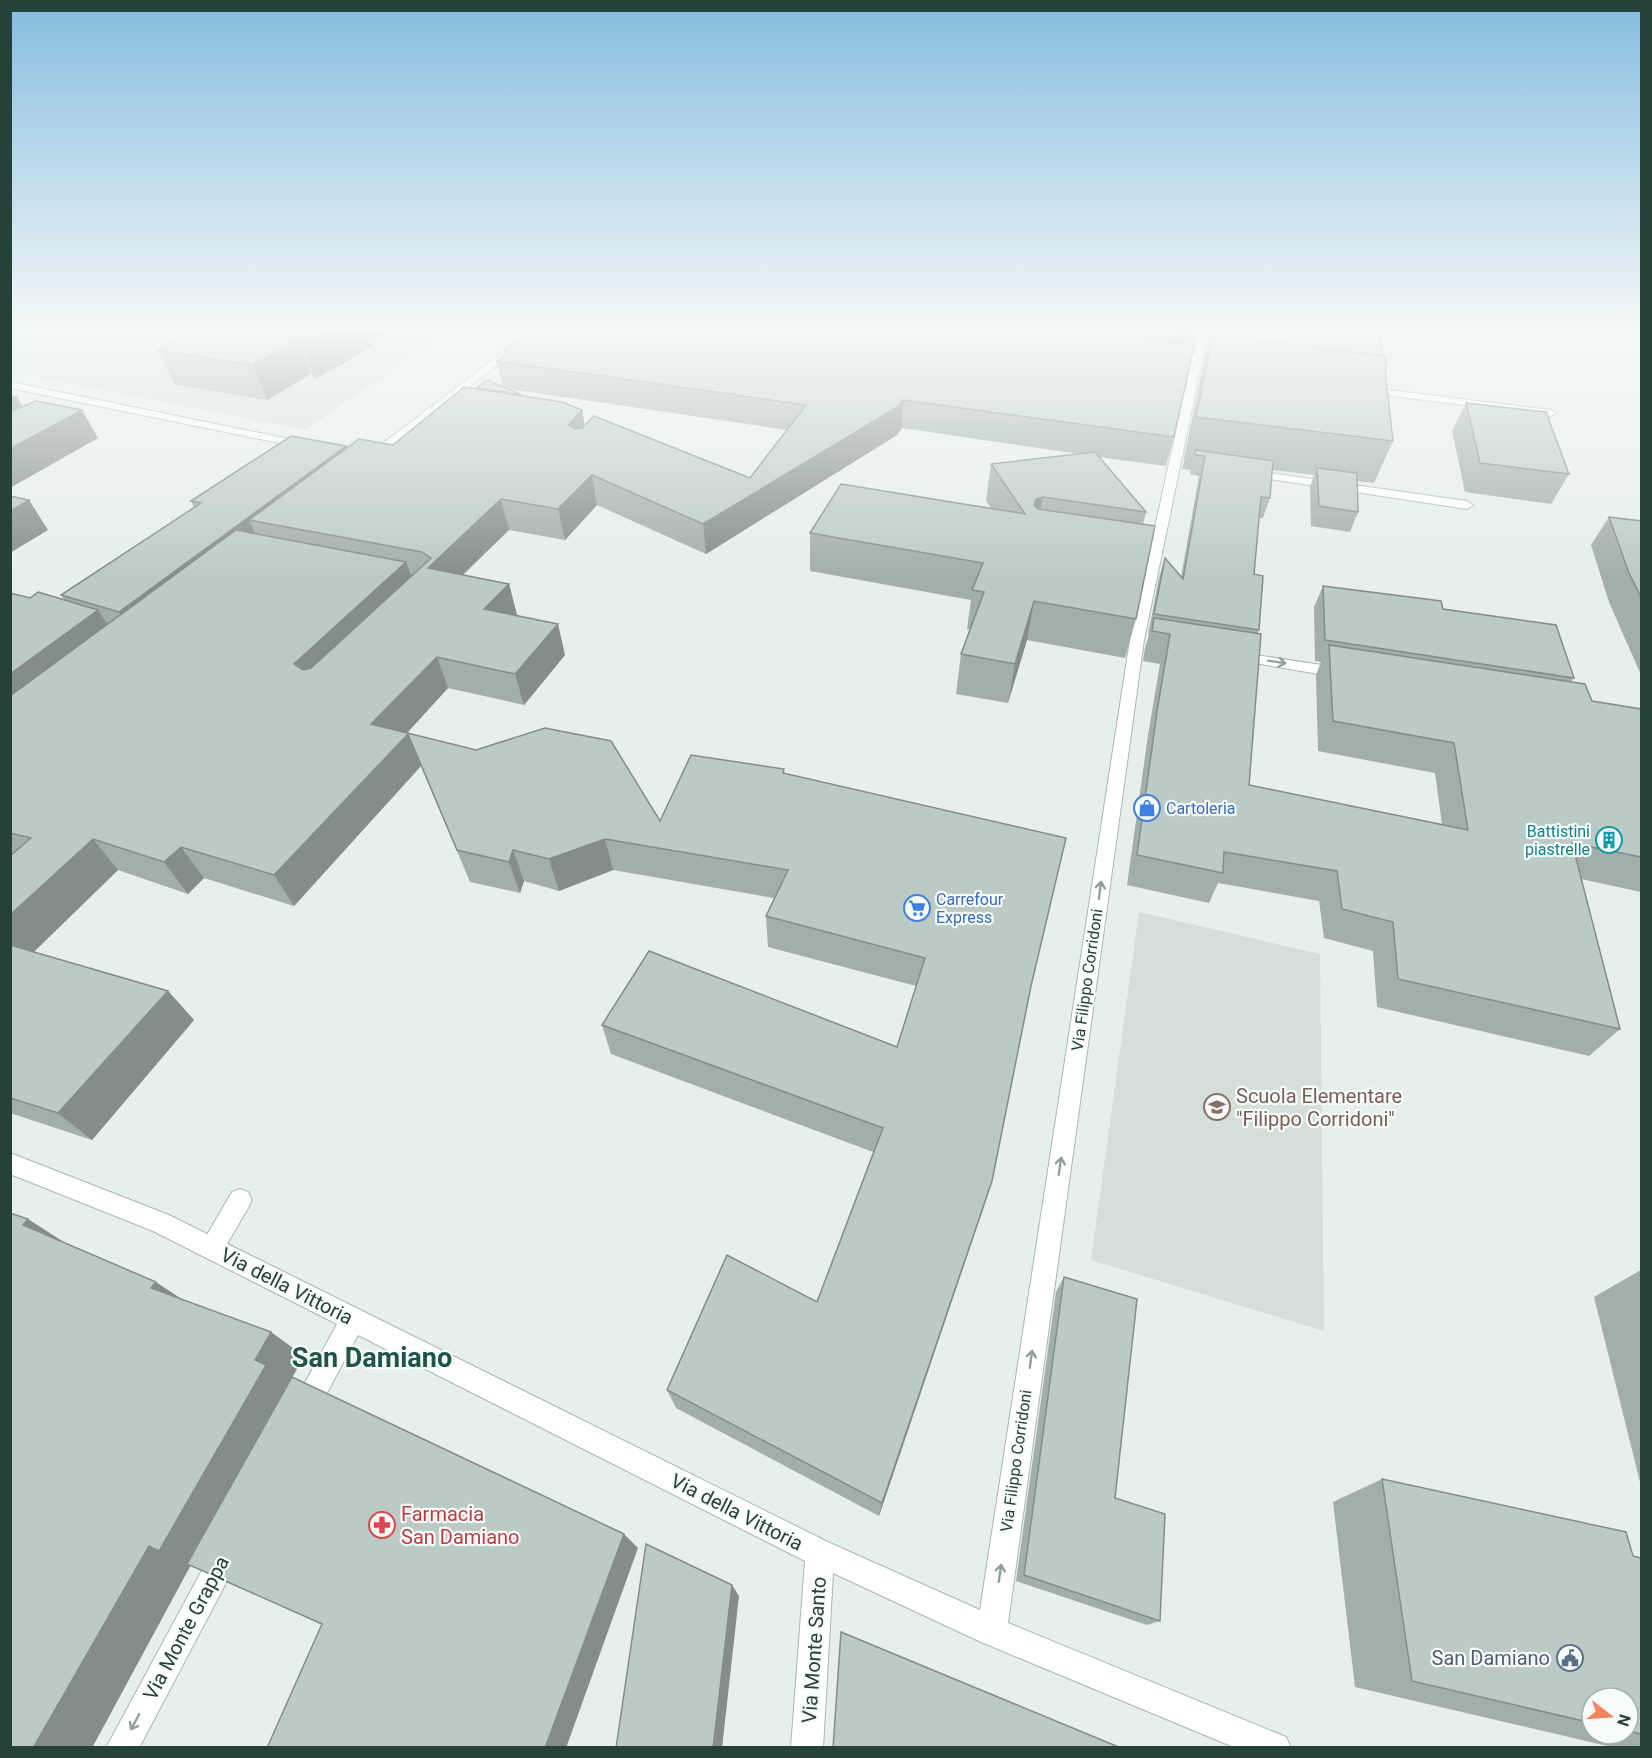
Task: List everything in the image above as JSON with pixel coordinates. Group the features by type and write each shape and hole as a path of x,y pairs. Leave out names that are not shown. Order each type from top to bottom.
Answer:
{"street":[{"path":"158,414 316,447"},
{"path":"364,459 434,414"},
{"name":"Via Filippo Corridoni","path":"992,1631 1142,641 1148,558 1181,463 1188,414"},
{"path":"1233,470 1467,505"},
{"path":"1219,653 1360,675"},
{"name":"Via della Vittoria","path":"10,1163 161,1223 820,1553 890,1582 992,1631 1275,1748"},
{"name":"Via della Vittoria","path":"212,1248 240,1200"},
{"path":"291,1434 353,1320"},
{"name":"Via Monte Grappa","path":"122,1748 240,1528"},
{"name":"Via Monte Santo","path":"807,1748 820,1553"}],"shaded area":[{"path":"224,414 328,414 305,430"},
{"name":"Scuola Elementare \"Filippo Corridoni\"","path":"1139,912 1320,954 1324,1331 1091,1260"}],"building":[{"path":"10,414 75,414 10,449"},
{"path":"431,414 578,414 568,425 575,429 582,428 594,416 750,478 799,414 886,414 703,524 592,475 558,509 501,499 428,568 509,584 484,609 558,624 515,674 437,657 371,724 476,750 545,728 611,741 660,821 691,755 784,769 783,773 1066,838 1031,986 992,1181 882,1503 667,1390 727,1255 817,1302 883,1128 602,1025 649,951 897,1047 925,958 766,916 788,870 605,839 549,859 513,850 509,862 457,850 408,734 274,875 181,847 164,862 93,839 10,915 10,856 31,838 10,833 10,696 236,530 406,562 294,664 303,670 311,668 431,558 422,552 249,520 359,439 393,445"},
{"path":"1006,414 1179,414 1174,437"},
{"path":"1197,414 1390,414 1393,441 1196,417"},
{"path":"1469,414 1547,414 1569,474 1480,463"},
{"path":"291,436 346,446 119,612 61,595 201,503 191,501"},
{"path":"1195,450 1273,461 1270,498 1261,497 1254,574 1263,576 1259,630 1154,614 1165,558 1183,579 1205,456 1195,455"},
{"path":"1095,452 1146,512 1043,497 1036,499 1034,505 1038,509 1155,526 1136,619 1034,601 1015,664 961,654 984,592 972,590 983,563 810,533 841,484 1025,514 991,464"},
{"path":"1317,468 1357,473 1358,512 1319,506"},
{"path":"10,496 29,500 10,511"},
{"path":"1609,517 1641,521 1641,597 1629,573"},
{"path":"1323,586 1441,601 1443,609 1556,625 1574,678 1325,640"},
{"path":"38,592 98,610 10,674 10,593 30,598"},
{"path":"1154,618 1261,634 1249,785 1468,830 1454,743 1333,721 1329,645 1585,684 1592,701 1641,709 1641,857 1572,843 1620,1029 1398,979 1393,922 1342,909 1337,871 1224,852 1223,873 1137,855 1170,634 1152,631"},
{"path":"10,945 168,991 58,1113 10,1098"},
{"path":"10,1213 28,1219 23,1225 156,1282 151,1288 271,1332 255,1360 266,1365 159,1551 149,1546 33,1748 10,1748"},
{"path":"1064,1277 1137,1299 1115,1498 1165,1514 1160,1621 1024,1575"},
{"path":"292,1377 624,1534 545,1748 267,1748 322,1624 187,1564"},
{"path":"1382,1479 1626,1532 1633,1556 1641,1558 1641,1734 1640,1686 1580,1686 1580,1720 1412,1681"},
{"path":"646,1544 732,1585 713,1748 616,1748"},
{"path":"841,1632 1121,1748 833,1748"}],"place":[{"name":"Cartoleria","path":"1147,808"},
{"name":"Battistini piastrelle","path":"1609,840"},
{"name":"Carrefour Express","path":"917,908"},
{"name":"Scuola Elementare \"Filippo Corridoni\"","path":"1217,1107"},
{"name":"Farmacia San Damiano","path":"382,1525"},
{"name":"San Damiano","path":"1570,1658"}],"district":[{"name":"San Damiano","path":"372,1358"}]}
